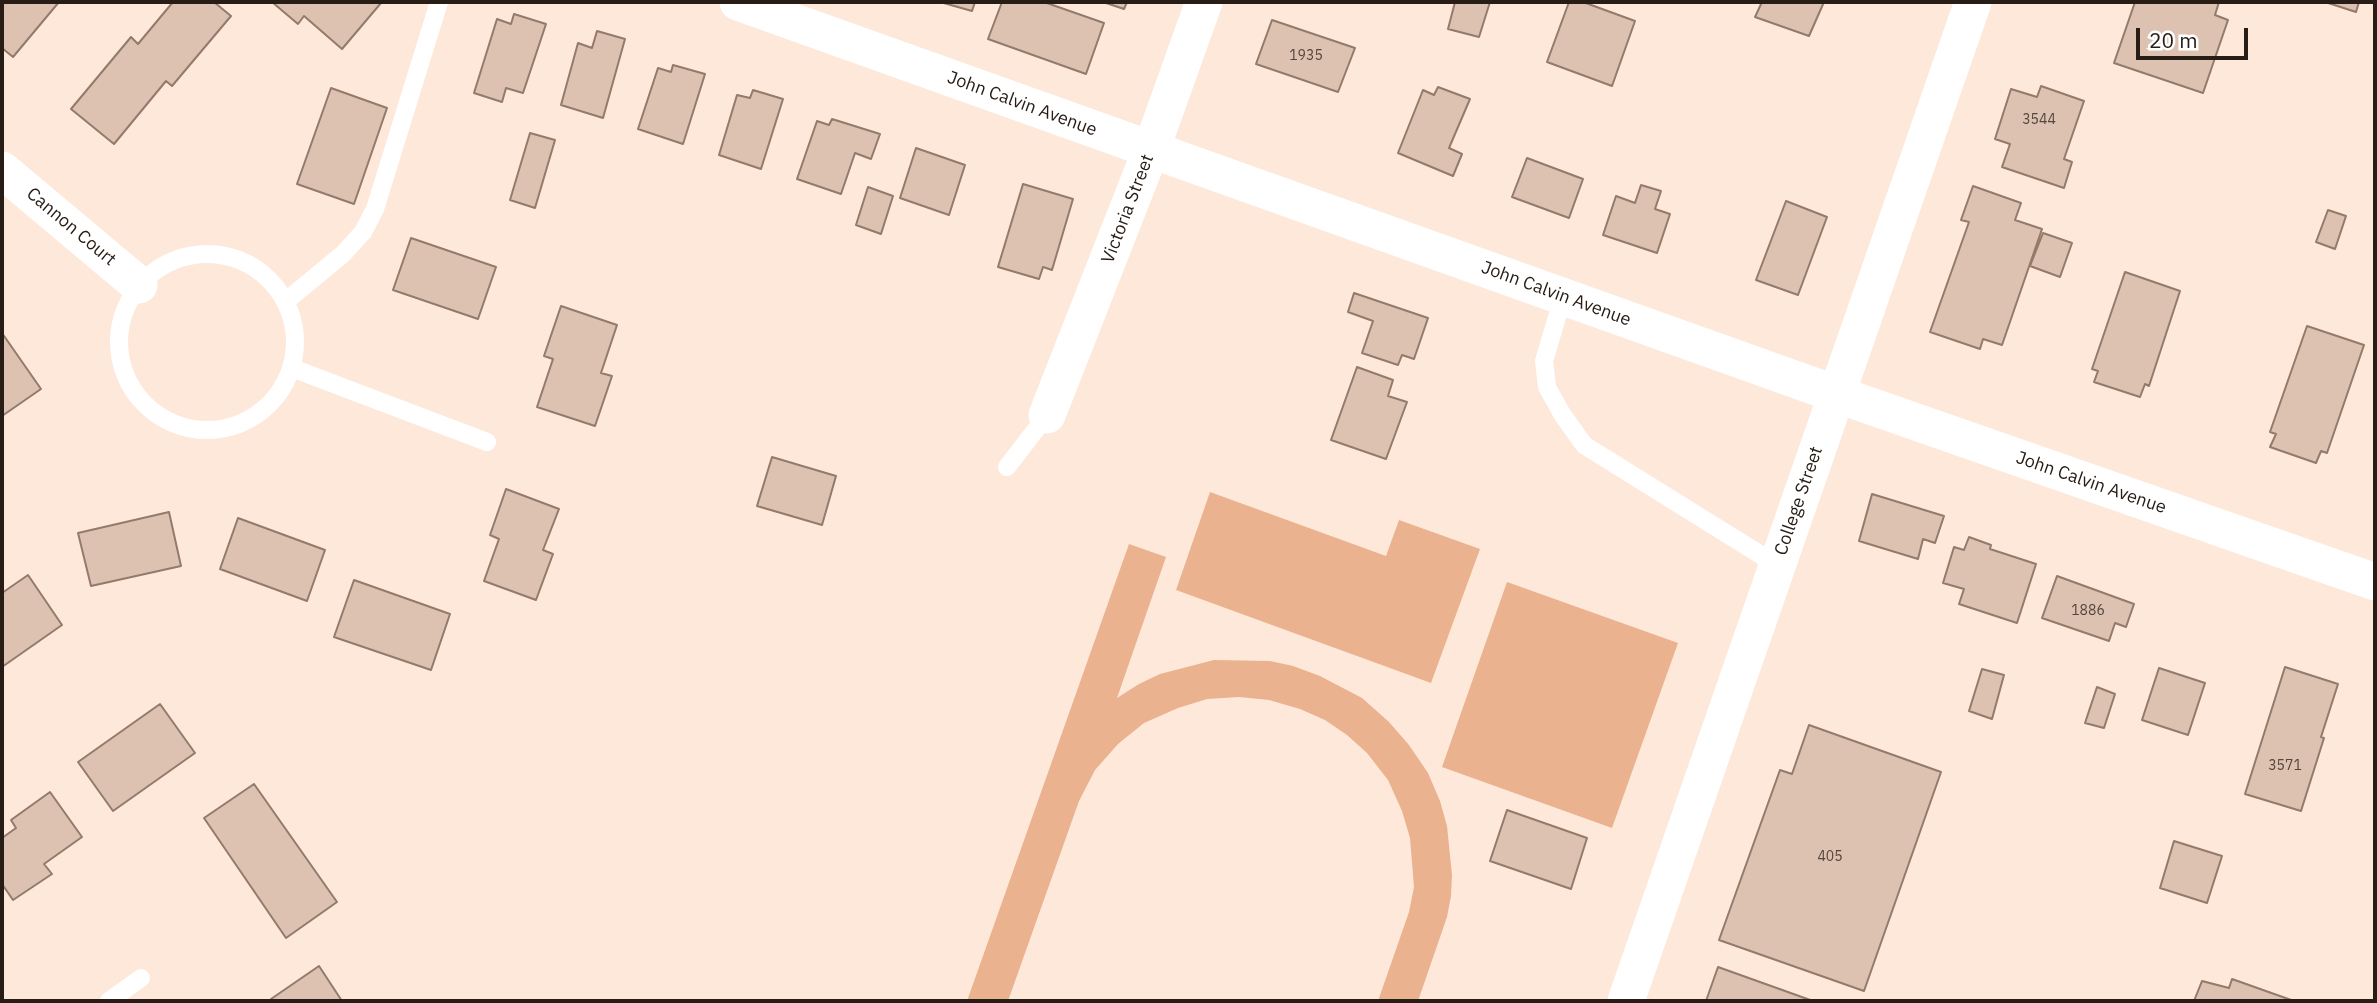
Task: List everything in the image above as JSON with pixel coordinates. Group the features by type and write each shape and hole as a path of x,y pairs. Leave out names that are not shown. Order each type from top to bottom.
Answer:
{"street":[{"name":"John Calvin Avenue","path":"738,2 1836,394 2375,582"},
{"name":"Victoria Street","path":"1047,415 1151,150 1204,2"},
{"name":"College Street","path":"1626,1001 1973,2"},
{"name":"Cannon Court","path":"2,170 139,285"}],"lane":[{"path":"286,301 343,254 363,232 375,209 439,2"},
{"path":"217,254 244,261 268,278 286,301 295,334 292,369 279,394 259,413 234,426 205,430 177,424 152,411 134,390 122,365 119,336 125,309 139,285 161,266 188,255 217,254"},
{"path":"1563,296 1544,361 1547,387 1584,445 1777,565"},
{"path":"292,369 487,442"},
{"path":"1007,467 1047,415"},
{"path":"109,1001 141,978"}],"shaded area":[{"path":"1210,492 1386,556 1399,520 1480,549 1431,683 1176,590"},
{"path":"1129,544 1166,557 1117,698 1160,674 1214,660 1270,661 1293,666 1320,676 1362,698 1389,722 1428,773 1447,826 1452,875 1447,917 1418,1001 1378,1001 1409,912 1414,887 1410,838 1388,780 1367,753 1325,720 1269,700 1239,697 1207,699 1178,708 1144,723 1118,744 1095,770 1079,801 1008,1001 967,1001"},
{"path":"1507,582 1678,643 1612,828 1442,767"}],"building":[{"path":"2,2 59,2 13,57 2,48"},
{"path":"173,2 214,2 231,16 172,86 166,81 114,144 71,109 131,37 138,44"},
{"path":"272,2 381,3 342,49 304,16 298,24"},
{"path":"940,2 975,2 972,11"},
{"path":"1002,2 1044,2 1104,23 1086,74 988,39"},
{"path":"1103,2 1127,2 1124,9"},
{"path":"1455,2 1490,2 1479,37 1448,29"},
{"path":"1569,2 1583,2 1635,21 1612,86 1547,62"},
{"path":"1762,2 1824,2 1809,36 1755,17"},
{"path":"2135,2 2219,2 2215,15 2228,20 2203,93 2114,63"},
{"path":"2325,2 2359,2 2356,12"},
{"path":"514,14 546,24 523,93 506,88 502,102 474,93 497,19 511,24"},
{"path":"1272,20 1355,48 1338,92 1256,64"},
{"path":"597,31 625,39 603,118 561,105 578,43 592,48"},
{"path":"673,65 705,74 683,144 638,129 658,68 671,72"},
{"path":"2041,86 2084,101 2064,159 2072,162 2064,188 2002,167 2010,144 1995,139 2011,89 2037,97"},
{"path":"1438,87 1470,99 1449,148 1462,154 1453,176 1398,153 1423,90 1434,95"},
{"path":"331,88 387,108 354,204 297,184"},
{"path":"753,90 783,99 761,169 719,155 737,95 750,98"},
{"path":"832,119 880,134 871,159 855,153 841,194 797,179 817,121 829,125"},
{"path":"530,133 555,140 535,208 510,200"},
{"path":"916,148 965,165 949,215 900,198"},
{"path":"1527,158 1583,179 1569,218 1512,197"},
{"path":"1023,184 1073,199 1052,270 1043,267 1039,279 998,267"},
{"path":"1641,185 1661,191 1655,209 1670,214 1657,253 1603,235 1616,196 1635,203"},
{"path":"1973,186 2021,203 2015,220 2042,229 2002,345 1983,339 1980,349 1930,332 1969,222 1961,220"},
{"path":"868,187 893,196 881,234 856,225"},
{"path":"1786,201 1827,217 1798,295 1756,280"},
{"path":"2328,210 2346,216 2335,249 2316,242"},
{"path":"2043,233 2072,243 2060,277 2030,266"},
{"path":"411,238 496,267 478,319 393,290"},
{"path":"2125,272 2180,291 2149,386 2145,384 2140,397 2094,382 2098,371 2092,369"},
{"path":"1354,293 1428,318 1414,359 1402,355 1398,365 1362,353 1373,321 1348,312"},
{"path":"561,306 617,325 601,373 612,376 595,426 537,407 553,359 544,356"},
{"path":"2307,326 2364,345 2327,453 2321,451 2316,463 2270,447 2276,434 2270,432"},
{"path":"2,333 41,389 2,416"},
{"path":"1357,367 1393,380 1388,396 1407,402 1386,459 1331,440"},
{"path":"772,457 836,476 822,525 757,506"},
{"path":"506,489 559,509 543,550 553,554 536,600 484,581 499,539 490,535"},
{"path":"1872,494 1944,516 1935,543 1923,539 1918,559 1859,541"},
{"path":"169,512 181,566 91,586 78,533"},
{"path":"238,518 325,550 307,601 220,569"},
{"path":"1969,537 1991,545 1990,549 2036,564 2017,623 1959,604 1964,589 1943,583 1954,547 1964,550"},
{"path":"28,575 62,625 2,667 2,593"},
{"path":"2057,576 2134,604 2126,627 2115,623 2109,641 2042,618"},
{"path":"354,580 450,614 431,670 334,637"},
{"path":"2285,667 2338,684 2301,811 2245,794"},
{"path":"2159,668 2205,683 2188,735 2142,720"},
{"path":"1982,669 2004,675 1992,719 1969,711"},
{"path":"2097,687 2115,694 2104,728 2085,723"},
{"path":"160,704 195,753 113,811 78,762"},
{"path":"1809,725 1941,772 1864,991 1719,940 1780,770 1792,774"},
{"path":"254,784 337,902 286,938 204,818"},
{"path":"50,792 82,837 44,864 52,874 13,900 2,884 2,838 16,828 11,820"},
{"path":"1507,810 1587,838 1571,889 1490,861"},
{"path":"2174,841 2222,856 2207,903 2160,888"},
{"path":"319,966 342,1001 272,1001 271,999"},
{"path":"1718,967 1813,1001 1706,1001"},
{"path":"2232,979 2294,1001 2194,1001 2202,981 2229,988"}]}
